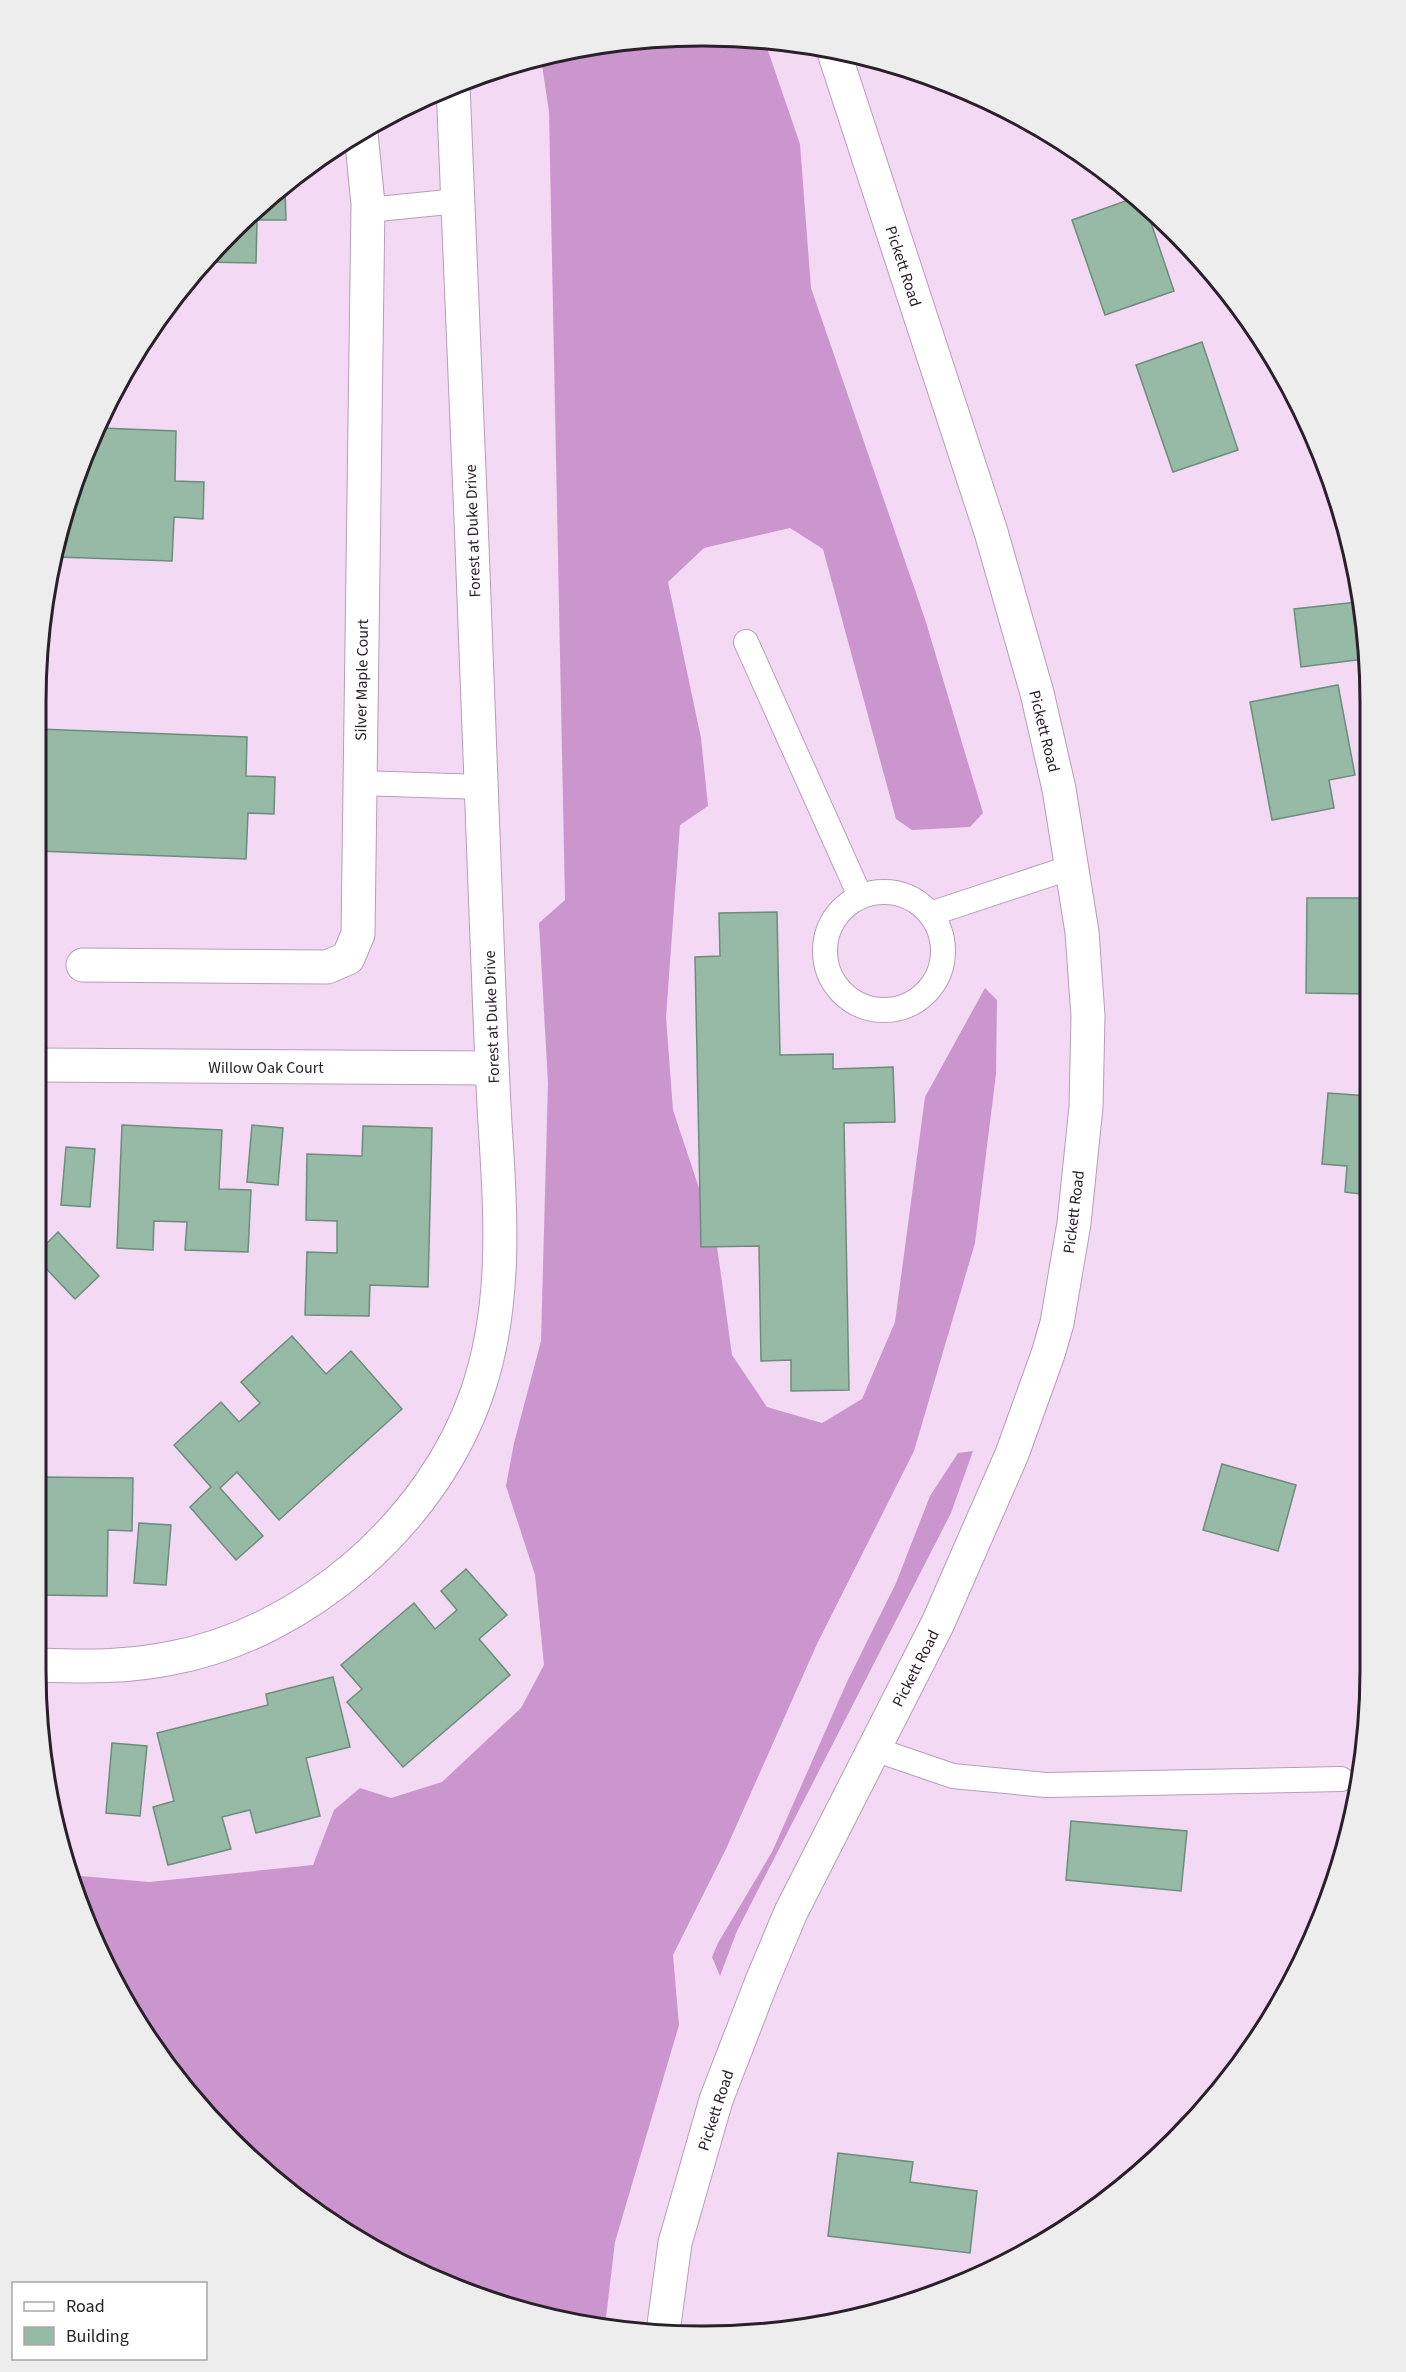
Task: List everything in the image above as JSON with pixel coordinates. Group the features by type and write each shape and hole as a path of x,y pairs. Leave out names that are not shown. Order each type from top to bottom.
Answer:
{"street":[{"name":"Pickett Road","path":"664,2324 675,2243 716,2100 791,1912 938,1623 1008,1465 1057,1323 1074,1223 1086,1107 1088,1016 1082,932 1059,789 1039,704 991,532 837,60"},
{"name":"Forest at Duke Drive","path":"46,1665 100,1668 173,1658 242,1637 318,1595 350,1570 398,1526 437,1473 463,1429 477,1394 495,1323 502,1239 492,1068 453,95"},
{"name":"Silver Maple Court","path":"83,965 327,967 348,958 358,934 368,210 362,142"},
{"name":"Willow Oak Court","path":"46,1065 492,1068"}],"lane":[{"path":"368,210 458,201"},
{"path":"746,642 860,896"},
{"path":"360,783 482,787"},
{"path":"930,914 1072,867"},
{"path":"879,891 898,893 916,901 930,914 941,931 944,950 941,970 931,988 916,1001 898,1009 879,1010 860,1005 843,994 832,978 826,960 826,940 832,922 844,907 860,896 879,891"},
{"path":"874,1749 953,1776 1046,1785 1341,1779"}],"shaded area":[{"path":"703,46 768,50 800,144 811,288 925,619 983,813 970,827 912,830 896,819 823,549 790,528 704,548 668,582 701,738 708,806 680,825 666,1017 673,1110 716,1239 732,1355 767,1407 822,1423 862,1399 895,1322 925,1097 985,988 997,1000 996,1074 975,1243 914,1451 817,1644 726,1849 673,1955 679,2025 615,2242 606,2318 533,2303 492,2291 413,2258 338,2215 270,2163 209,2102 157,2034 114,1959 96,1920 80,1876 149,1882 313,1865 334,1810 360,1788 391,1798 442,1782 521,1708 544,1665 535,1575 506,1486 514,1443 541,1341 548,1083 539,923 565,900 549,112 542,67 617,52 660,48"},
{"path":"973,1451 951,1513 737,1931 720,1976 712,1957 718,1943 772,1852 847,1682 896,1583 930,1496 958,1453"}],"building":[{"path":"285,196 286,220 259,220"},
{"path":"1126,201 1151,224 1174,291 1105,315 1072,220"},
{"path":"257,222 256,263 217,262"},
{"path":"1202,342 1238,450 1173,472 1136,365"},
{"path":"107,428 176,431 175,481 204,482 203,519 174,517 172,561 63,557 81,492"},
{"path":"1352,603 1358,660 1301,667 1294,609"},
{"path":"1338,685 1355,775 1329,780 1334,808 1272,820 1250,702"},
{"path":"46,729 247,737 246,776 275,777 274,814 248,813 246,859 46,851"},
{"path":"1307,898 1360,898 1360,994 1306,993"},
{"path":"777,912 780,1055 833,1054 833,1069 893,1067 895,1122 844,1123 849,1390 791,1391 791,1360 761,1361 759,1246 701,1247 695,957 720,956 719,913"},
{"path":"1328,1093 1360,1095 1360,1194 1345,1192 1347,1166 1322,1164"},
{"path":"122,1125 222,1130 219,1189 251,1190 248,1252 185,1250 187,1222 154,1221 153,1250 117,1248"},
{"path":"252,1125 283,1128 278,1185 247,1182"},
{"path":"363,1126 432,1128 428,1287 370,1285 369,1316 305,1315 307,1252 337,1253 337,1221 306,1220 307,1154 362,1156"},
{"path":"66,1147 95,1149 90,1207 61,1205"},
{"path":"58,1232 99,1276 75,1299 46,1268 46,1244"},
{"path":"292,1336 326,1374 351,1351 402,1409 279,1520 237,1472 220,1488 263,1536 236,1560 190,1507 211,1487 174,1445 221,1402 239,1422 260,1403 241,1382"},
{"path":"1222,1464 1296,1485 1278,1551 1203,1530"},
{"path":"46,1477 133,1478 132,1531 108,1530 107,1596 46,1595"},
{"path":"139,1523 171,1525 166,1585 134,1583"},
{"path":"466,1569 507,1615 479,1639 510,1675 403,1767 347,1702 362,1689 341,1665 414,1603 435,1629 457,1610 441,1591"},
{"path":"333,1677 350,1747 306,1758 320,1816 256,1833 250,1810 222,1817 231,1849 168,1865 153,1807 174,1801 157,1733 268,1705 266,1694"},
{"path":"112,1743 147,1746 140,1816 106,1813"},
{"path":"1071,1821 1187,1831 1181,1891 1066,1880"},
{"path":"838,2153 913,2162 910,2182 977,2191 970,2253 828,2236"}]}
